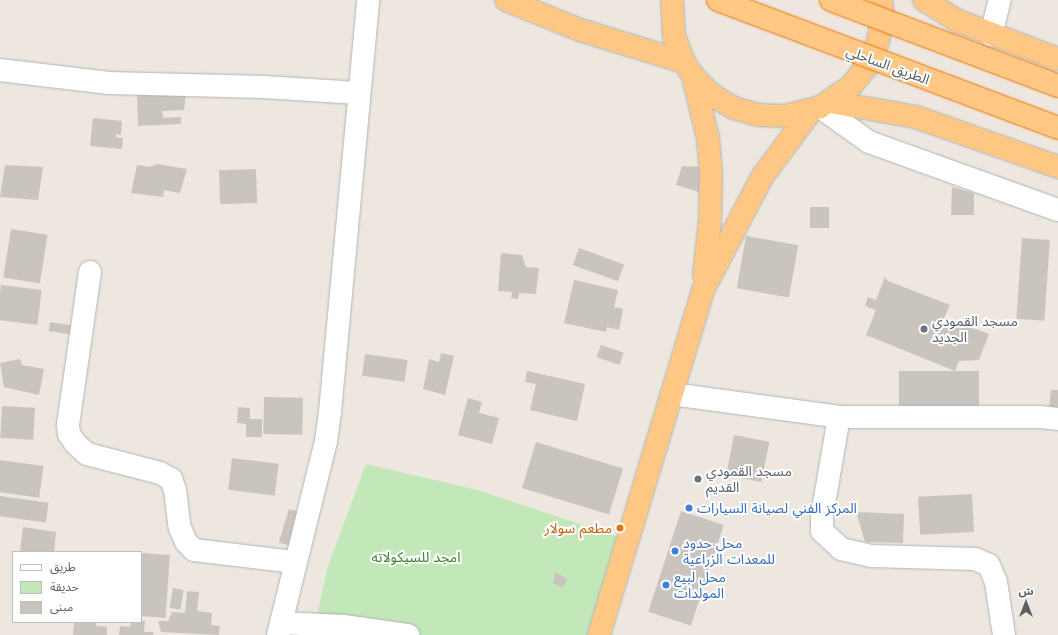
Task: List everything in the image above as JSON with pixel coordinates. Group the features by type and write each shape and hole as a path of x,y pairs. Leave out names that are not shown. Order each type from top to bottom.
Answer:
{"highway":[{"path":"506,0 580,30 688,69 712,95 734,108 759,115 786,116 821,107 916,117 1058,167"},
{"path":"599,635 702,290 710,220 711,172 708,138 688,69 674,36 672,0"},
{"name":"الطريق الساحلي","path":"718,0 1058,128"},
{"path":"831,0 1058,86"},
{"path":"702,290 762,177 821,107 851,86 868,65 878,41 883,15 881,0"},
{"path":"924,0 958,21 991,35 1058,59"}],"street":[{"path":"368,0 358,93 333,390 326,441 295,562 280,629 344,626 408,635"},
{"path":"991,35 1000,0"},
{"path":"0,70 109,83 264,87 358,93"},
{"path":"821,107 869,142 1058,210"},
{"path":"90,272 68,425 69,434 87,454 160,474 171,479 175,490 180,528 186,542 194,550 295,562"},
{"path":"672,394 839,417 1040,417 1058,419"},
{"path":"839,417 822,515 822,531 841,548 872,556 975,559 990,565 996,582 1004,635"}],"green space":[{"name":"امجد للسيكولاته","path":"366,464 477,490 619,537 587,635 313,635 327,569"}],"building":[{"path":"137,92 186,95 184,110 162,111 163,118 181,117 181,124 138,126"},
{"path":"93,118 122,121 121,135 116,134 116,137 123,138 122,149 90,146"},
{"path":"157,164 187,169 180,193 164,190 163,197 131,193 137,165 150,167"},
{"path":"5,165 43,167 38,200 0,197"},
{"path":"682,166 700,167 699,192 676,185"},
{"path":"256,169 257,203 220,204 219,170"},
{"path":"952,187 974,193 974,215 951,215"},
{"path":"810,207 829,207 829,228 810,228"},
{"path":"11,229 48,235 40,283 3,277"},
{"path":"746,236 798,245 789,297 737,288"},
{"path":"1022,238 1050,240 1044,321 1016,319"},
{"path":"579,248 624,264 618,281 573,265"},
{"path":"501,253 522,255 526,267 539,268 536,294 519,293 518,299 511,298 512,292 498,291"},
{"path":"885,277 888,281 950,305 944,318 989,334 979,360 959,361 955,371 866,335 876,310 865,306 868,297 876,300"},
{"path":"574,280 618,290 614,307 623,309 619,330 607,327 606,332 564,323"},
{"path":"1,285 42,290 37,325 0,320"},
{"path":"50,322 74,326 72,335 49,331"},
{"path":"601,345 624,353 619,365 597,357"},
{"path":"441,353 454,356 445,395 423,389 429,359 439,362"},
{"path":"365,354 408,360 405,382 362,376"},
{"path":"20,359 22,365 44,369 39,395 4,387 0,363"},
{"path":"527,371 585,384 577,421 530,410 536,384 525,382"},
{"path":"899,371 979,371 979,413 899,413"},
{"path":"1051,390 1058,390 1058,409 1049,408"},
{"path":"264,397 303,398 302,435 263,434"},
{"path":"468,398 482,402 479,413 499,418 492,444 458,435"},
{"path":"2,406 35,408 33,440 0,438"},
{"path":"238,407 250,408 250,419 262,419 262,437 246,437 246,424 237,423"},
{"path":"734,435 769,442 762,482 726,475"},
{"path":"536,442 623,469 609,515 522,488"},
{"path":"232,458 279,464 275,495 228,490"},
{"path":"0,460 44,466 39,498 0,492"},
{"path":"972,494 974,532 920,535 918,497"},
{"path":"0,496 49,503 46,523 0,516"},
{"path":"289,509 302,513 292,547 279,542"},
{"path":"681,511 724,525 691,626 648,612"},
{"path":"856,512 904,514 903,543 865,542"},
{"path":"23,527 56,532 54,551 20,551"},
{"path":"142,553 170,555 166,618 142,616"},
{"path":"555,572 567,579 563,588 553,583"},
{"path":"173,588 184,590 180,610 170,608"},
{"path":"187,591 199,592 197,611 212,613 211,625 220,626 219,635 161,632 158,621 168,621 172,612 185,613"},
{"path":"142,621 145,621 144,632 154,632 153,635 119,635 120,626 130,627 131,623 142,623"},
{"path":"74,623 96,623 96,626 107,627 107,635 73,635"}],"place":[{"name":"مسجد القمودي الجديد","path":"924,329"},
{"name":"مسجد القمودي القديم","path":"698,479"},
{"name":"المركز الفني لصيانة السيارات","path":"689,508"},
{"name":"مطعم سولار","path":"620,528"},
{"name":"محل حدود للمعدات الزراعية","path":"675,551"},
{"name":"محل لبيع المولدات","path":"666,585"}]}
